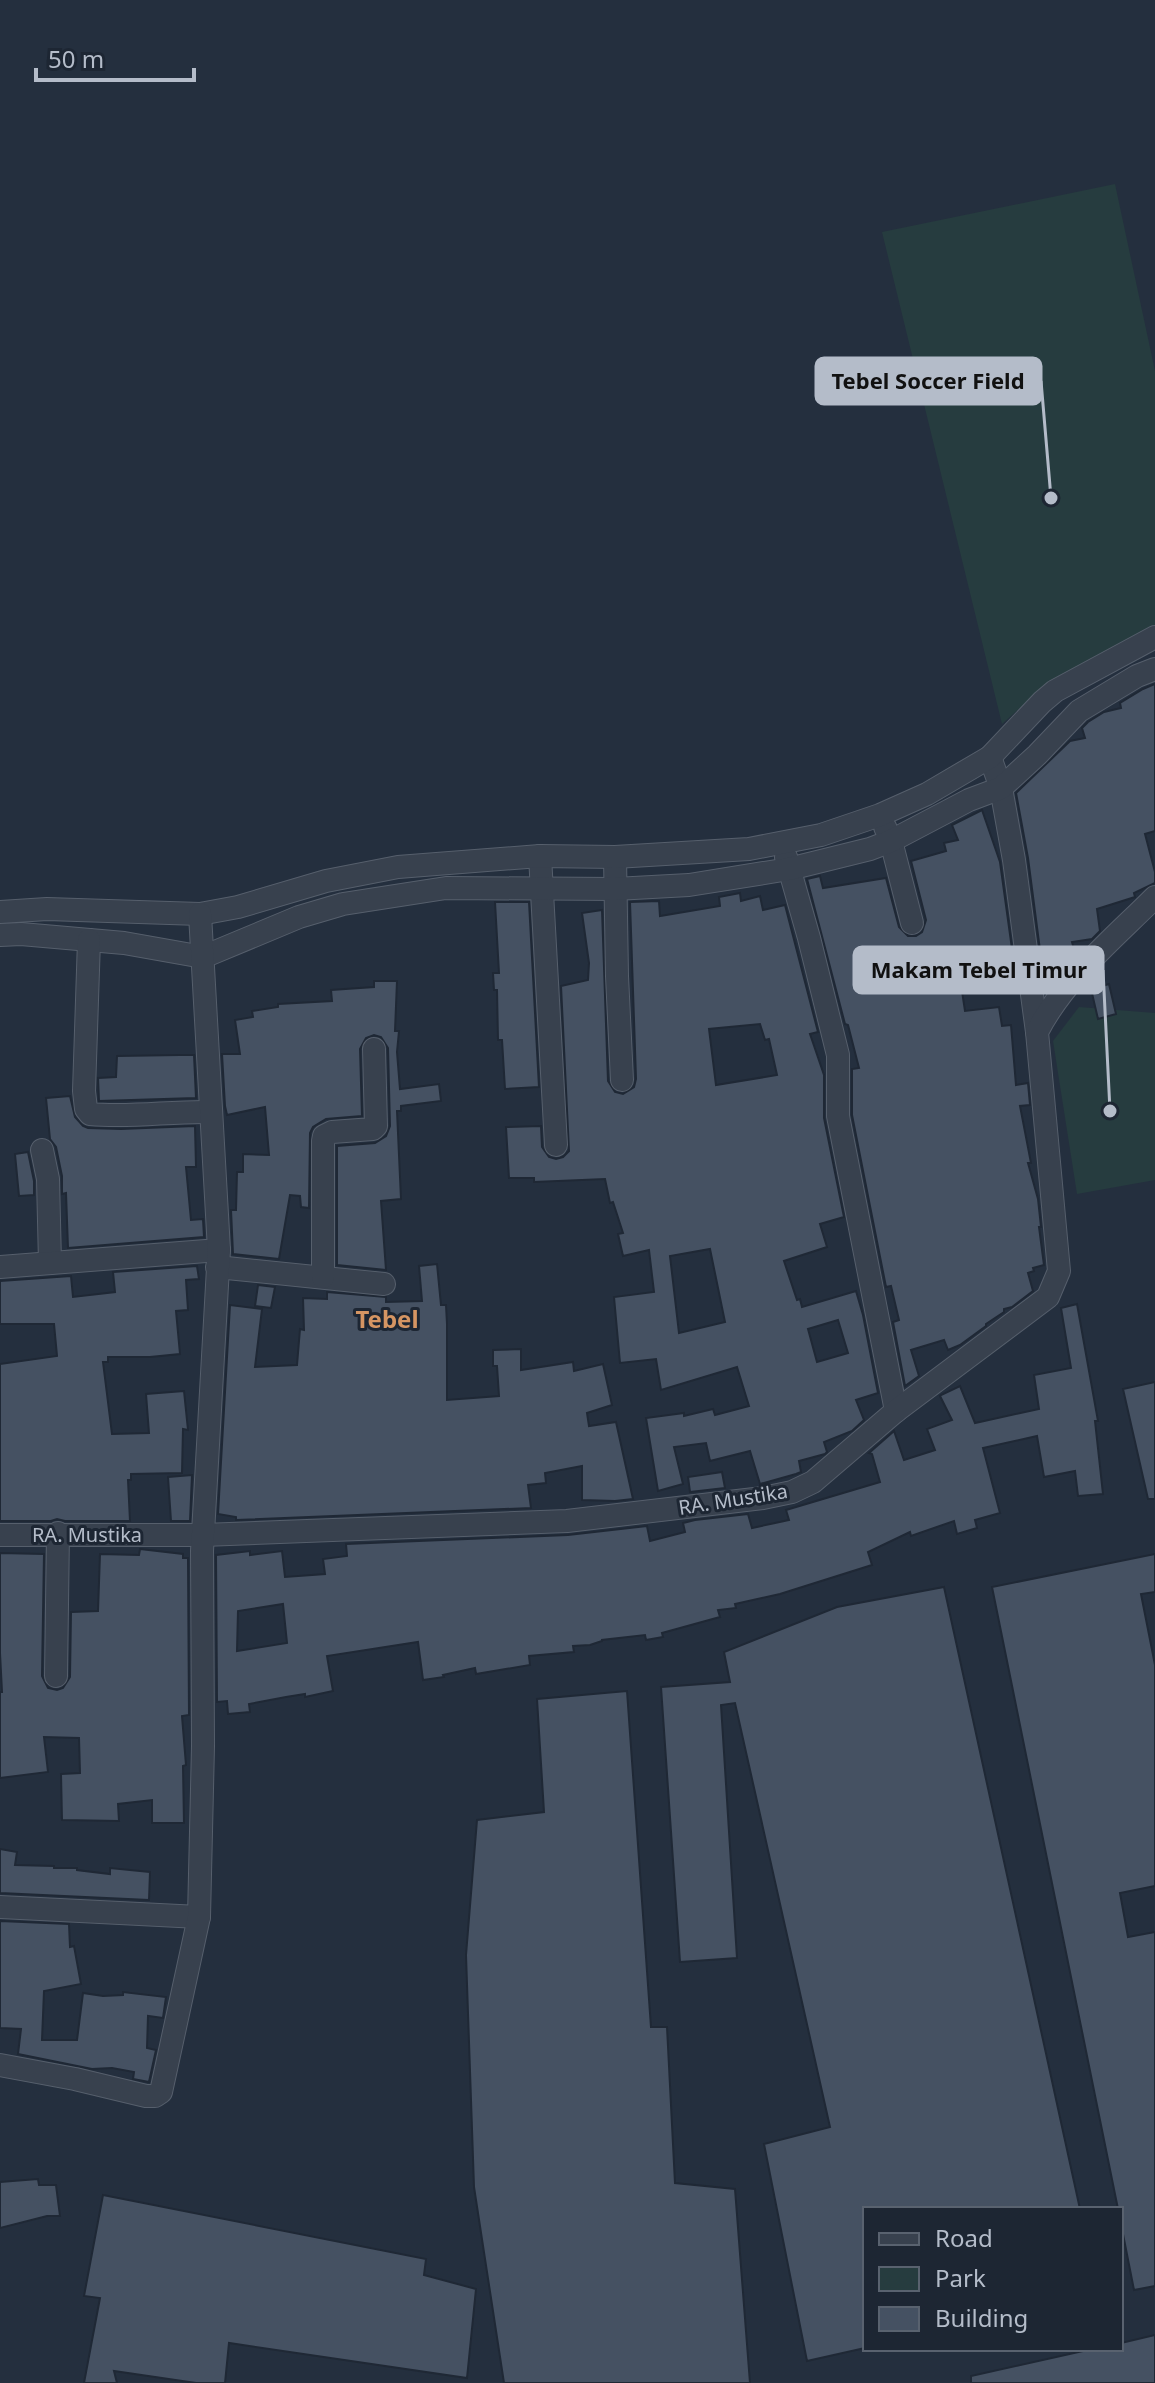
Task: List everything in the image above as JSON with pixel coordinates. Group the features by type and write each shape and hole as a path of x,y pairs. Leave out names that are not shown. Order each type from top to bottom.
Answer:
{"street":[{"path":"886,828 927,794 996,774 1037,755 1079,711 1143,662 1155,637"},
{"path":"0,912 47,909 202,936 238,907 326,881 398,867 615,873 689,885 785,855 821,835 886,828 969,800 996,774 1042,702 1055,691 1143,662"},
{"name":"RA. Mustika","path":"0,1535 203,1535 567,1521 763,1498 792,1492 813,1482 896,1411 1048,1297 1058,1278 1037,1032 1014,860 996,774"},
{"path":"886,828 912,923"},
{"path":"0,935 124,943 202,936 299,917 343,904 541,871 615,873 749,849 785,855"},
{"path":"785,855 838,1055 838,1116 896,1411"},
{"path":"541,871 556,1145"},
{"path":"615,873 622,1080"},
{"path":"1037,1032 1048,1010 1065,989 1155,897"},
{"path":"0,2065 146,2096 161,2092 199,1917 203,1535 218,1259 202,936"},
{"path":"89,940 84,1091 87,1112 120,1117 210,1112"},
{"path":"323,1277 324,1136 332,1132 373,1129 376,1126 374,1049"},
{"path":"42,1150 48,1179 50,1263"},
{"path":"0,1267 218,1259 384,1284"},
{"path":"56,1676 58,1533"},
{"path":"0,1907 199,1917"}],"green space":[{"path":"1115,184 1155,371 1155,625 1040,690 1002,724 882,232"},
{"path":"1079,1007 1155,1013 1155,1180 1077,1194 1053,1041"}],"building":[{"path":"1155,684 1155,831 1145,834 1155,883 1134,893 1135,897 1097,909 1100,931 1092,939 1072,942 1076,956 1069,964 1051,969 1054,979 1044,981 1016,793 1070,741 1085,738 1082,728 1088,722 1104,712 1121,708 1120,703"},
{"path":"982,810 1000,862 1017,985 1003,987 1001,969 960,978 965,1011 999,1007 1002,1026 1011,1025 1016,1085 1028,1083 1030,1105 1020,1106 1031,1163 1028,1163 1038,1199 1044,1265 1028,1273 1033,1291 1012,1307 1004,1309 960,1345 948,1350 944,1340 911,1350 919,1376 905,1386 893,1322 899,1320 891,1286 886,1287 852,1115 852,1069 859,1068 807,879 820,876 823,888 886,878 899,927 908,936 916,936 922,932 926,920 911,861 946,851 944,843 958,840 952,825"},
{"path":"740,893 741,901 760,896 763,910 785,905 818,1032 810,1034 824,1075 824,1118 844,1217 820,1224 827,1247 784,1261 802,1307 856,1291 878,1393 856,1400 864,1420 852,1431 824,1442 825,1454 799,1461 801,1472 760,1484 750,1451 710,1461 706,1443 674,1447 683,1484 658,1491 646,1418 684,1413 684,1416 713,1409 715,1415 749,1406 737,1367 661,1390 656,1359 620,1363 614,1297 654,1292 649,1250 623,1256 618,1234 623,1233 613,1202 610,1203 605,1179 534,1182 534,1178 509,1178 506,1127 541,1126 542,1147 549,1157 563,1157 569,1151 561,986 588,980 589,963 582,913 602,910 608,1081 615,1092 623,1094 634,1087 636,1079 630,902 659,901 660,916 720,906 719,897","holes":["760,1024 765,1040 769,1039 777,1075 716,1085 709,1029","710,1249 725,1322 679,1333 670,1256","838,1320 848,1353 817,1362 808,1329"]},
{"path":"495,902 529,902 539,1087 505,1089 493,973 499,973"},
{"path":"374,981 397,981 395,1031 399,1031 400,1089 439,1084 441,1101 401,1106 401,1111 397,1111 401,1199 381,1201 386,1270 337,1265 337,1146 375,1143 386,1136 390,1126 388,1048 381,1037 374,1035 366,1038 360,1049 362,1116 326,1119 313,1127 310,1133 309,1208 301,1207 300,1196 290,1195 279,1259 233,1254 231,1210 236,1210 237,1172 243,1172 243,1154 269,1155 265,1107 227,1115 222,1054 240,1054 235,1020 253,1017 252,1011 278,1007 278,1004 332,1001 331,990 374,987"},
{"path":"1109,984 1116,1014 1098,1019 1091,989"},
{"path":"194,1055 196,1098 99,1101 98,1078 116,1077 117,1056"},
{"path":"70,1096 75,1117 88,1128 195,1126 196,1167 186,1167 191,1220 203,1219 204,1237 68,1248 66,1193 62,1194 56,1147 50,1139 46,1098"},
{"path":"28,1152 34,1195 19,1196 15,1154"},
{"path":"437,1264 441,1305 446,1305 447,1400 499,1396 493,1350 521,1349 521,1370 573,1362 574,1371 603,1364 612,1405 587,1413 589,1426 616,1422 633,1499 582,1500 582,1466 545,1473 546,1483 528,1485 531,1508 236,1520 236,1517 218,1514 230,1305 262,1309 255,1367 297,1365 300,1329 304,1330 303,1298 327,1299 327,1292 386,1297 386,1302 422,1301 419,1266"},
{"path":"197,1266 199,1279 186,1280 188,1310 176,1311 180,1354 108,1357 108,1362 103,1362 112,1434 149,1433 146,1394 184,1391 188,1430 183,1429 182,1473 131,1474 131,1480 128,1480 130,1521 0,1521 0,1364 57,1356 54,1324 0,1324 0,1281 71,1276 73,1297 115,1292 113,1272"},
{"path":"258,1285 275,1287 271,1308 255,1306"},
{"path":"1077,1304 1098,1421 1095,1421 1103,1494 1078,1496 1075,1471 1044,1477 1037,1436 983,1448 1000,1513 975,1520 977,1528 957,1534 954,1521 911,1536 910,1532 868,1552 872,1565 780,1594 735,1604 736,1608 718,1610 720,1617 662,1633 663,1637 646,1640 645,1635 602,1640 590,1645 573,1646 574,1652 529,1656 530,1665 476,1674 475,1668 423,1680 418,1642 327,1656 333,1691 249,1704 250,1712 228,1714 227,1701 217,1702 216,1555 282,1551 285,1577 325,1574 323,1559 347,1556 346,1544 568,1535 647,1526 650,1541 685,1532 683,1523 695,1520 748,1514 752,1528 789,1520 786,1510 880,1482 872,1454 869,1453 894,1431 904,1460 935,1450 927,1429 952,1420 940,1396 960,1386 975,1423 1039,1409 1034,1375 1071,1368 1061,1308","holes":["283,1604 287,1643 237,1651 238,1611"]},
{"path":"1155,1382 1155,1499 1148,1499 1123,1389"},
{"path":"722,1472 725,1488 690,1492 688,1477"},
{"path":"192,1475 190,1521 171,1521 168,1477"},
{"path":"140,1549 183,1554 183,1558 188,1558 189,1715 182,1716 186,1765 183,1766 184,1823 152,1823 152,1800 118,1804 119,1821 62,1820 61,1774 80,1773 79,1738 44,1737 48,1772 0,1778 0,1553 44,1554 42,1676 48,1688 57,1690 63,1688 70,1677 71,1612 98,1611 100,1554 139,1555"},
{"path":"1155,1554 1155,1592 1141,1594 1155,1665 1155,1886 1120,1893 1128,1937 1155,1932 1155,2286 1134,2290 1123,2234 1123,2207 1118,2207 992,1587"},
{"path":"944,1587 1080,2207 863,2207 863,2348 807,2361 764,2144 830,2127 735,1703 721,1705 737,1958 680,1962 661,1687 730,1682 724,1652 837,1607"},
{"path":"627,1691 651,2027 667,2027 675,2183 735,2189 750,2383 504,2383 474,2187 466,1955 477,1820 544,1812 537,1699"},
{"path":"0,1849 17,1852 15,1865 77,1868 110,1874 110,1868 150,1872 149,1900 0,1893"},
{"path":"0,1921 69,1924 70,1947 74,1946 81,1984 44,1991 42,2040 77,2040 83,1993 103,1996 123,1995 123,1992 166,1997 163,2018 148,2016 147,2048 156,2050 149,2082 133,2079 134,2072 112,2068 92,2069 18,2054 21,2029 0,2028"},
{"path":"38,2179 39,2185 56,2185 60,2216 47,2216 0,2228 0,2182"},
{"path":"103,2195 426,2259 424,2275 476,2289 467,2378 229,2343 225,2383 196,2383 114,2371 117,2383 84,2383 100,2298 84,2296"},
{"path":"1155,2335 1155,2383 971,2383 971,2376 1083,2351 1123,2351 1123,2343"}],"place":[{"name":"Tebel Soccer Field","path":"1051,498"},
{"name":"Makam Tebel Timur","path":"1110,1111"}],"district":[{"name":"Tebel","path":"387,1318"}]}
